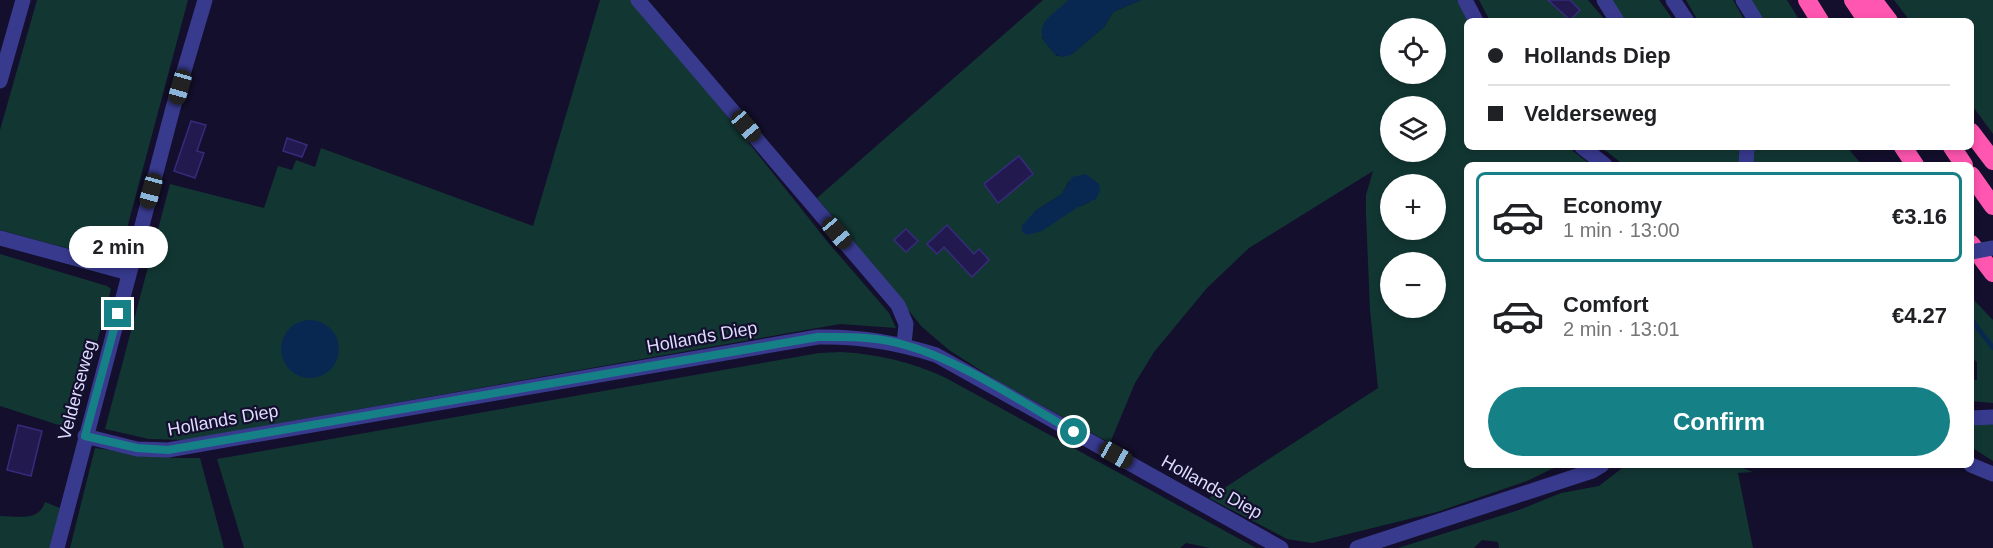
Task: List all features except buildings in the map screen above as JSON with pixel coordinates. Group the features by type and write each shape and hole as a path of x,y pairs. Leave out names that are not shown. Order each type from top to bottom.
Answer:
{"highway":[{"path":"1807,0 1818,18"},
{"path":"1853,0 1865,18"},
{"path":"1873,0 1887,18"},
{"path":"1974,136 1993,161"},
{"path":"1974,179 1993,206"},
{"path":"1974,248 1993,273"}],"street":[{"path":"0,81 23,0"},
{"name":"Velderseweg","path":"57,548 129,273 205,0"},
{"path":"638,0 898,305 906,324 904,344"},
{"path":"1465,0 1474,18"},
{"path":"1604,0 1615,18"},
{"path":"1673,0 1685,18"},
{"path":"1743,0 1754,18"},
{"path":"1586,150 1601,162"},
{"path":"0,238 129,273"},
{"path":"1974,251 1993,248"},
{"name":"Hollands Diep","path":"85,436 137,448 168,450 818,337 858,336 904,344 936,355 1281,548"},
{"path":"1974,417 1993,417"},
{"path":"1974,466 1993,474"},
{"path":"1357,548 1597,468"}],"green space":[{"path":"37,0 188,0 118,262 0,230 0,130"},
{"path":"600,0 635,0 827,241 889,313 896,328 840,324 185,440 149,439 105,429 170,184 264,208 278,166 292,170 296,160 315,167 321,148 533,226"},
{"path":"1043,0 1069,0 1044,23 1042,38 1057,56 1071,55 1104,27 1113,12 1141,0 1457,0 1466,18 1464,18 1464,150 1572,150 1587,162 1464,162 1464,468 1554,468 1527,481 1437,512 1312,543 1287,539 1209,498 1378,388 1370,310 1366,215 1366,195 1373,171 1249,248 1207,288 1154,352 1135,383 1110,443 999,382 949,350 922,327 817,198","holes":["1069,181 1090,202 1078,207 1035,211 1062,194"]},
{"path":"1479,0 1588,0 1603,18 1488,18"},
{"path":"1612,0 1659,0 1672,18 1620,18"},
{"path":"1686,0 1733,0 1743,18 1696,18"},
{"path":"1749,0 1787,0 1798,18 1760,18"},
{"path":"1894,0 1993,0 1993,134 1974,108 1974,18 1908,18"},
{"path":"1605,150 1850,150 1860,162 1620,162"},
{"path":"0,254 111,289 74,430 0,406"},
{"path":"1974,300 1993,320 1993,403 1974,401 1977,362 1974,360"},
{"path":"841,352 895,360 946,378 1256,548 1210,548 1186,543 1180,548 244,548 217,459 819,353"},
{"path":"1974,422 1993,422 1993,461 1974,449"},
{"path":"95,448 174,458 200,458 224,548 70,548"},
{"path":"1622,468 1743,468 1753,472 1738,473 1753,548 1499,548 1498,542 1482,540 1474,548 1398,548 1519,510 1561,493 1599,486"},
{"path":"45,502 60,508 50,548 0,548 0,516 33,515 38,513"}],"water":[{"path":"1069,0 1141,0 1113,12 1104,27 1071,55 1062,57 1047,45 1042,31 1047,20"},
{"path":"1086,174 1099,184 1100,191 1096,199 1078,207 1042,231 1027,235 1022,232 1022,226 1035,211 1062,194 1072,177"},
{"path":"310,320 321,322 334,333 339,349 337,360 326,373 310,378 299,376 286,365 281,349 283,338 294,325"}],"waterway":[{"path":"1974,323 1993,348"}],"route":[{"path":"118,314 85,436 153,450 168,450 818,337 858,336 904,344 936,355 1074,432"}]}
